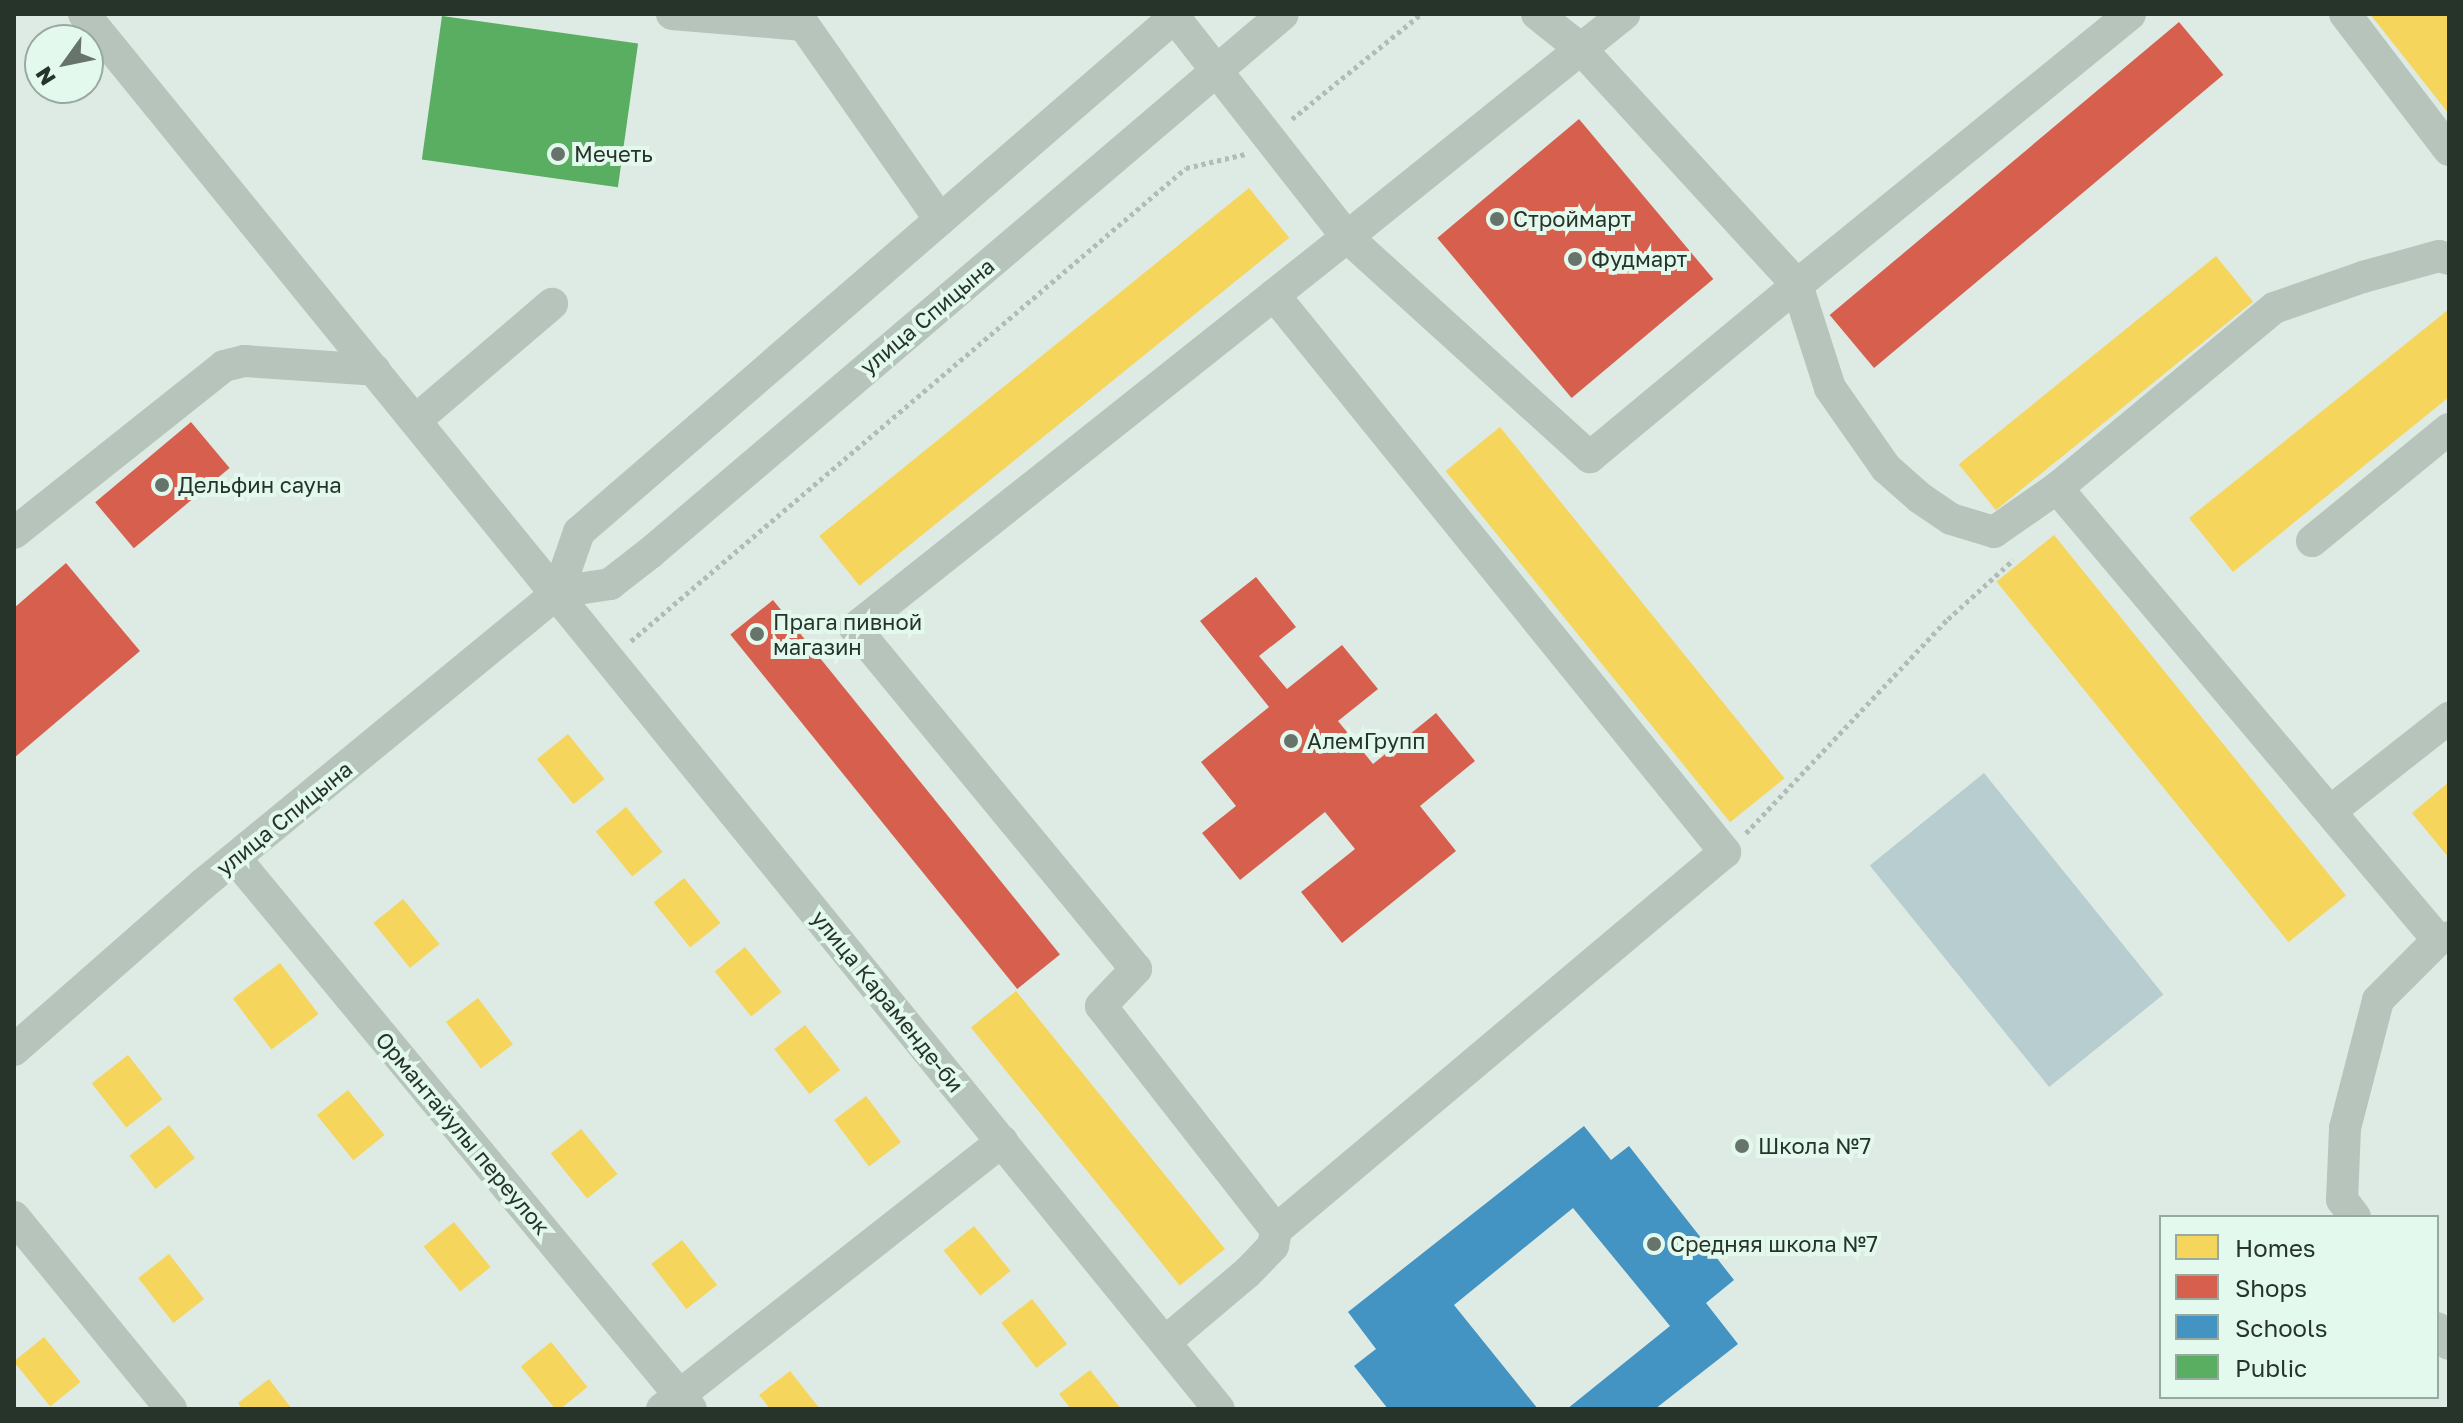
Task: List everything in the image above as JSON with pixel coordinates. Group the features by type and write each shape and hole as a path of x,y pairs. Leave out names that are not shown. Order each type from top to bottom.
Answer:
{"street":[{"name":"улица Караменде-би","path":"84,14 558,592 1219,1409"},
{"path":"672,14 800,20 940,220"},
{"name":"улица Спицына","path":"14,1050 235,858 558,592 610,584 650,553 1283,14"},
{"path":"1537,14 1581,49 1797,285 1830,388 1886,468 1920,498 1951,519 1994,532 2057,488 2274,308 2363,277 2439,256 2449,259"},
{"path":"1276,1230 1101,1006 1136,969 855,628 1624,14"},
{"path":"558,592 579,532 1175,15 1347,237 1590,457 2130,14"},
{"path":"2345,14 2449,150"},
{"path":"1165,1342 1247,1273 1273,1246 1276,1230 1725,852 1274,295"},
{"path":"416,420 552,304"},
{"path":"14,533 224,366 244,361 375,370"},
{"path":"2312,541 2449,429"},
{"path":"2057,488 2444,938 2378,1000 2345,1128 2342,1200 2353,1215"},
{"path":"2332,810 2449,718"},
{"name":"Ормантайулы переулок","path":"235,858 678,1404"},
{"path":"678,1404 1002,1141"},
{"path":"14,1217 171,1409"}],"path":[{"path":"611,658 1186,168 1243,155 1270,137 1421,14"},
{"path":"1725,852 1948,619 2018,557"}],"shaded area":[{"path":"1984,773 2163,994 2049,1087 1870,866"}],"building: Homes":[{"path":"2370,14 2449,14 2449,114"},
{"path":"1249,188 1289,238 860,586 819,536"},
{"path":"2216,256 2253,302 1996,510 1959,464"},
{"path":"2449,309 2449,397 2233,572 2189,518"},
{"path":"1500,427 1784,778 1730,822 1446,471"},
{"path":"2054,535 2346,896 2288,942 1996,582"},
{"path":"568,734 605,779 573,804 537,759"},
{"path":"2449,782 2449,858 2412,813"},
{"path":"626,807 663,852 632,877 596,832"},
{"path":"684,878 721,923 690,948 654,903"},
{"path":"403,899 440,944 410,968 373,923"},
{"path":"745,947 782,992 751,1017 715,972"},
{"path":"280,963 319,1014 271,1050 233,999"},
{"path":"1016,991 1225,1249 1180,1286 971,1028"},
{"path":"478,998 513,1044 481,1068 446,1022"},
{"path":"805,1025 840,1070 809,1094 774,1049"},
{"path":"128,1055 162,1099 126,1127 92,1083"},
{"path":"348,1090 385,1135 353,1160 317,1115"},
{"path":"866,1096 901,1142 869,1166 834,1120"},
{"path":"169,1125 195,1158 155,1189 130,1156"},
{"path":"581,1129 618,1174 587,1199 551,1154"},
{"path":"454,1222 491,1267 460,1292 424,1247"},
{"path":"974,1226 1011,1271 980,1296 944,1251"},
{"path":"682,1240 717,1285 686,1309 651,1264"},
{"path":"169,1254 204,1299 173,1323 138,1278"},
{"path":"1032,1299 1067,1344 1036,1368 1001,1323"},
{"path":"44,1337 81,1382 50,1407 14,1362"},
{"path":"551,1342 588,1387 560,1409 555,1409 521,1367"},
{"path":"1090,1370 1121,1409 1071,1409 1059,1394"},
{"path":"790,1371 820,1409 770,1409 759,1395"},
{"path":"269,1379 292,1409 242,1409 238,1403"}],"building: Shops":[{"path":"2179,22 2223,75 1874,368 1830,315"},
{"name":"Фудмарт","path":"1579,119 1713,279 1572,398 1437,238"},
{"name":"Дельфин сауна","path":"191,422 230,468 134,548 95,502"},
{"path":"66,563 140,651 14,758 14,608"},
{"name":"АлемГрупп","path":"1256,577 1296,627 1259,656 1287,689 1342,645 1378,689 1338,721 1373,764 1436,713 1475,761 1420,806 1456,851 1342,943 1301,892 1355,849 1325,812 1240,880 1202,833 1236,806 1201,762 1269,707 1200,621"},
{"path":"773,600 1060,954 1017,989 730,635"}],"building: Schools":[{"name":"Средняя школа №7","path":"1584,1126 1611,1160 1629,1146 1734,1280 1706,1303 1738,1344 1655,1409 1567,1409 1670,1326 1573,1208 1454,1305 1538,1409 1388,1409 1354,1366 1376,1349 1348,1312"}],"building: Public":[{"path":"442,16 638,44 618,187 422,160"}],"place":[{"name":"Мечеть","path":"558,154"},
{"name":"Строймарт","path":"1497,219"},
{"name":"Фудмарт","path":"1575,259"},
{"name":"Дельфин сауна","path":"162,485"},
{"name":"Прага пивной магазин","path":"757,634"},
{"name":"АлемГрупп","path":"1291,741"},
{"name":"Школа №7","path":"1742,1146"},
{"name":"Средняя школа №7","path":"1654,1244"}]}
